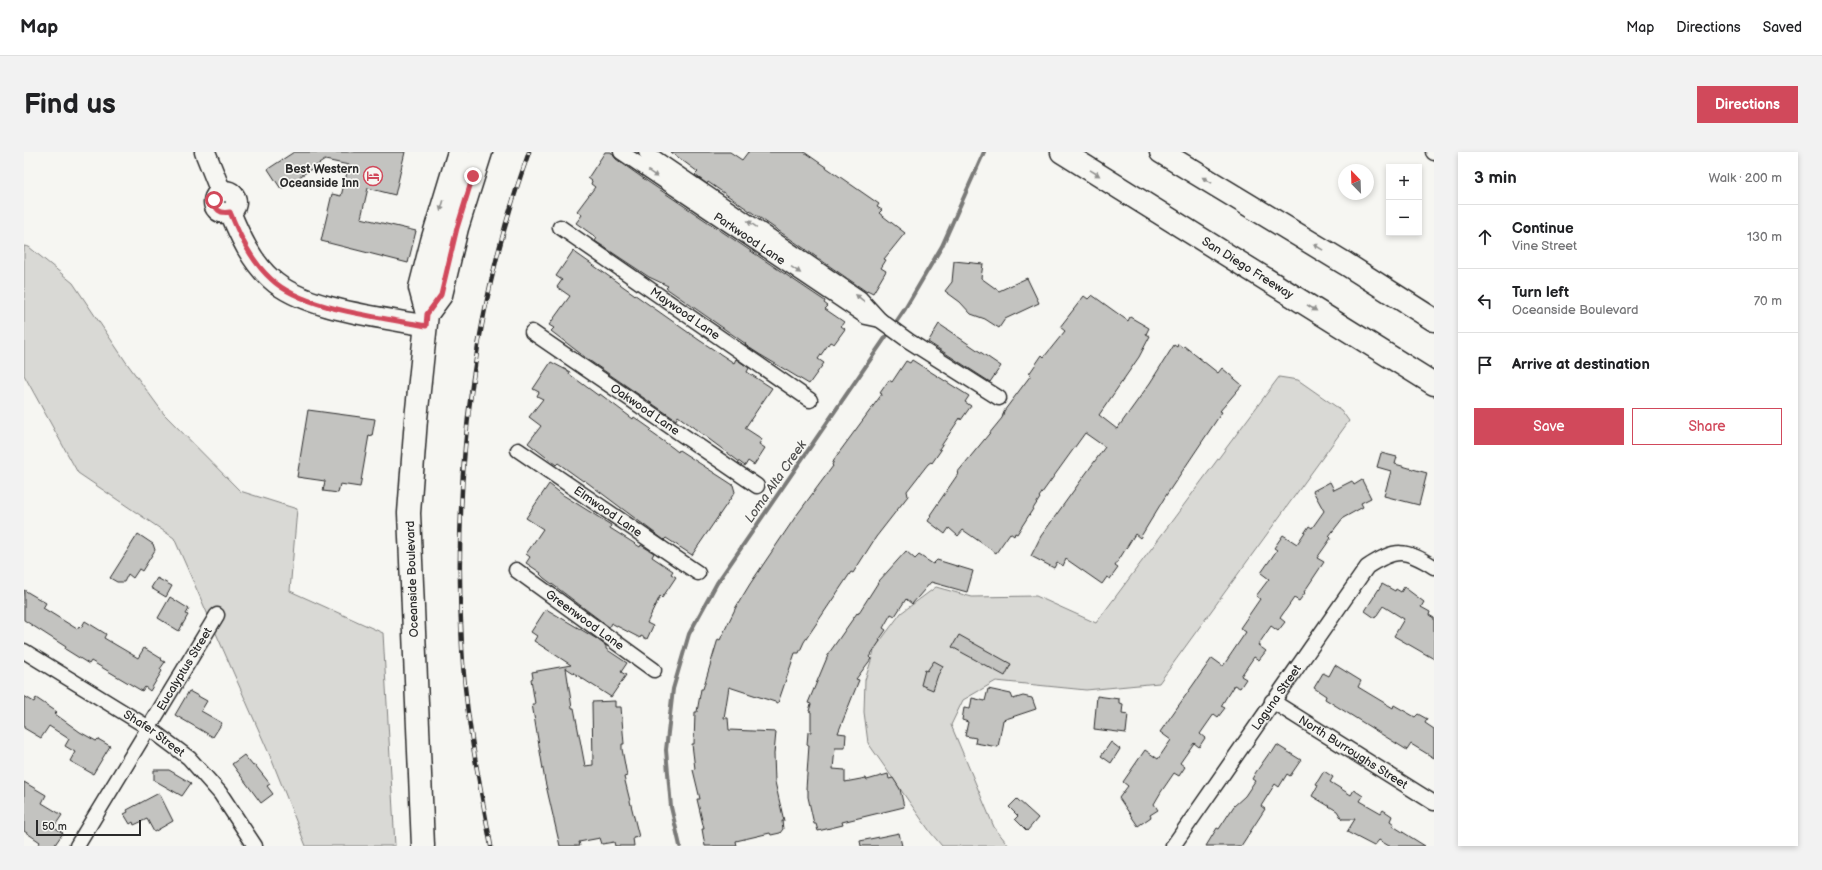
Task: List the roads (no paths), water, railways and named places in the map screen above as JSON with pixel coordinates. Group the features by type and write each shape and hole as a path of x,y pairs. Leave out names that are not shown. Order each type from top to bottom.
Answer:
{"main road":[{"name":"Oceanside Boulevard","path":"423,846 409,513 416,419 427,320 420,288 432,241 459,152"},
{"path":"427,320 441,295 459,222 481,152"},
{"name":"San Diego Freeway","path":"1062,152 1434,384"},
{"path":"1161,152 1346,264 1434,320"},
{"path":"1346,264 1434,309"}],"street":[{"path":"205,152 221,192 232,193 235,197 236,203 230,212 242,238 258,265 270,279 283,289 318,305 427,320"},
{"name":"Parkwood Lane","path":"620,152 866,318 880,320"},
{"name":"Parkwood Lane","path":"646,152 860,298 880,320 899,332 909,341 999,398"},
{"name":"Maywood Lane","path":"560,227 810,400"},
{"name":"Oakwood Lane","path":"532,332 757,486"},
{"name":"Elmwood Lane","path":"518,450 698,573"},
{"name":"Laguna Street","path":"1173,846 1272,701 1367,567 1385,555 1398,552 1416,556 1434,567"},
{"name":"Greenwood Lane","path":"516,570 654,670"},
{"name":"Eucalyptus Street","path":"77,846 217,616"},
{"name":"Shafer Street","path":"24,652 149,728 189,758 239,819 255,846"},
{"name":"North Burroughs Street","path":"1272,701 1434,802"}],"waterway":[{"name":"Loma Alta Creek","path":"680,846 671,807 666,750 673,689 689,634 717,583 905,309 942,246 984,152"}],"railway":[{"path":"491,846 473,747 466,697 462,647 460,584 464,458 480,334 493,272 509,212 529,152"}],"place":[{"name":"Best Western Oceanside Inn","path":"373,176"}]}
